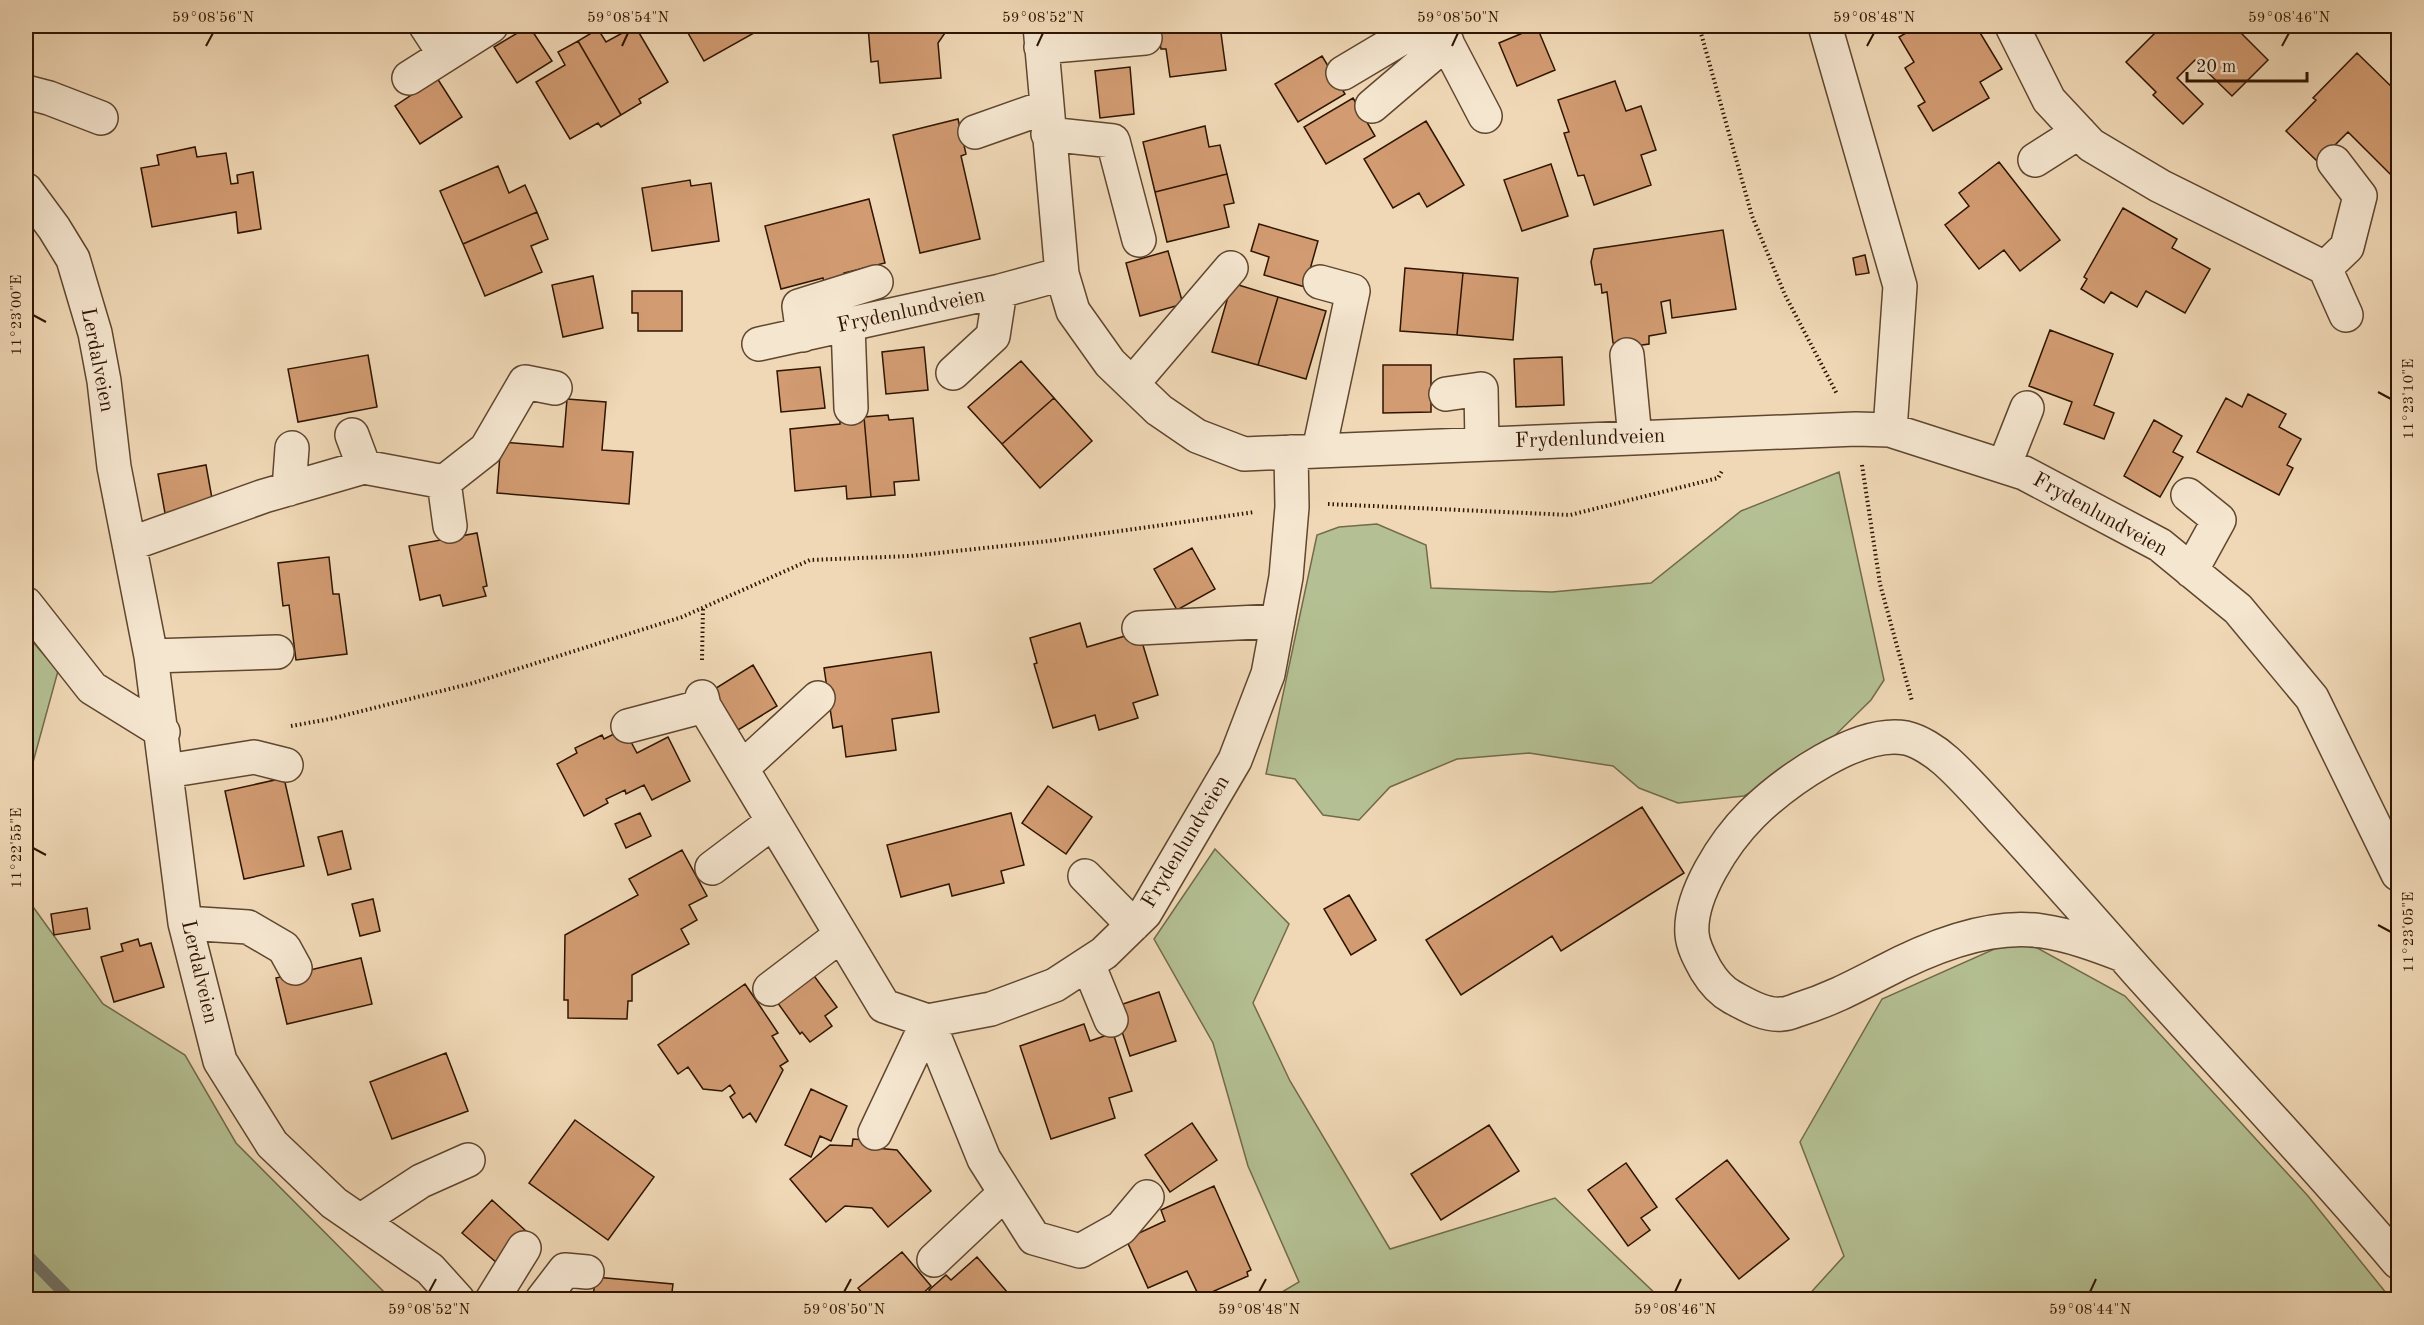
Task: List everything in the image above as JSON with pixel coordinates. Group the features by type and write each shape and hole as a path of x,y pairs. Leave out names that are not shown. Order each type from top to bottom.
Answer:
{"street":[{"path":"426,26 445,55"},
{"path":"409,78 491,26"},
{"path":"1826,26 1900,286 1890,430"},
{"path":"2012,26 2049,100 2091,145 2160,186 2325,268 2346,315"},
{"path":"1342,73 1436,31"},
{"path":"1372,106 1436,31"},
{"path":"1436,31 1485,116"},
{"path":"1040,36 1144,38"},
{"name":"Frydenlundveien","path":"1040,36 1062,274 1073,311 1110,363 1159,410 1197,436 1244,454 1742,433 1890,430 2024,472 2160,545 2238,609 2312,698 2398,874"},
{"path":"26,92 49,98 101,118"},
{"path":"975,132 1047,121 1113,141 1139,240"},
{"path":"2035,160 2079,132"},
{"path":"2325,268 2347,247 2360,196 2334,162"},
{"name":"Lerdalveien","path":"26,190 73,259 99,352 114,467 151,656 163,732 186,923 220,1061 272,1144 334,1203 430,1269 458,1299"},
{"path":"1132,384 1231,268"},
{"name":"Frydenlundveien","path":"759,344 1000,291 1062,274"},
{"path":"803,335 800,306 876,282"},
{"path":"1305,451 1353,291 1320,282"},
{"path":"953,373 993,336 1000,291"},
{"path":"849,325 851,408"},
{"path":"1627,355 1635,438"},
{"path":"129,544 264,496 364,466 444,482 486,449 525,382 555,388"},
{"path":"1446,394 1481,389 1482,444"},
{"path":"2004,466 2027,408"},
{"path":"352,435 364,466"},
{"path":"289,489 292,448"},
{"name":"Frydenlundveien","path":"703,701 772,822 884,1005 928,1021 991,1010 1055,985 1104,953 1145,913 1235,760 1268,674 1286,577 1292,507 1305,451"},
{"path":"444,482 450,526"},
{"path":"2188,495 2219,520 2192,571"},
{"path":"26,604 92,688 163,732"},
{"path":"1138,628 1278,621"},
{"path":"151,656 277,652"},
{"path":"742,768 818,698"},
{"path":"628,726 703,701"},
{"path":"2123,955 2069,936 2039,930 2003,931 1974,936 1942,946 1881,972 1844,994 1782,1014 1761,1011 1725,994 1710,976 1698,956 1692,938 1692,914 1722,849 1740,826 1764,802 1801,774 1859,742 1887,737 1909,739 1942,757 1956,771 2123,955 2348,1203 2398,1262"},
{"path":"167,771 254,757 286,765"},
{"path":"712,868 772,822"},
{"path":"1085,876 1133,925"},
{"path":"186,923 248,927 285,948 295,968"},
{"path":"770,988 841,935"},
{"path":"1088,964 1112,1020"},
{"path":"875,1133 928,1021"},
{"path":"928,1021 984,1159 1034,1238 1080,1251 1121,1228 1147,1197"},
{"path":"360,1221 421,1181 468,1160"},
{"path":"934,1260 1005,1193"},
{"path":"492,1299 524,1248"},
{"path":"542,1299 565,1270 587,1272"}],"path":[{"path":"1699,26 1752,216 1785,295 1856,429 1880,584 1925,747"},
{"path":"286,726 330,719 473,683 682,617 810,560 910,556 1049,541 1325,504 1570,514 1718,478 1742,433"},
{"path":"703,608 703,701"}],"green space":[{"path":"1839,472 1884,680 1871,700 1810,760 1744,796 1678,803 1639,788 1613,766 1529,753 1457,759 1390,787 1359,820 1323,815 1295,779 1266,774 1317,535 1339,527 1377,524 1426,545 1431,588 1552,592 1651,583 1741,511"},
{"path":"26,634 58,671 32,766 26,779"},
{"path":"1215,849 1289,924 1253,1003 1290,1081 1390,1249 1555,1198 1661,1299 1270,1299 1299,1282 1248,1166 1213,1043 1154,939"},
{"path":"26,897 103,1004 185,1055 236,1143 391,1299 26,1299"},
{"path":"2019,938 2125,996 2308,1196 2391,1299 1805,1299 1844,1256 1800,1142 1882,999"}],"building":[{"path":"529,26 552,61 517,83 494,47"},
{"path":"635,26 668,82 639,99 641,103 621,115 578,41 598,29 606,42"},
{"path":"684,26 750,26 754,33 704,61"},
{"path":"947,26 947,30 938,43 941,78 880,83 878,61 871,62 868,27"},
{"path":"1181,26 1220,26 1226,70 1170,77 1166,49 1161,49 1158,29"},
{"path":"1918,26 1976,26 2002,69 1980,82 1989,98 1933,131 1918,106 1925,102 1905,68 1914,62 1899,37"},
{"path":"2162,26 2234,26 2268,60 2232,96 2195,60 2177,78 2203,104 2183,124 2153,95 2156,92 2126,62"},
{"path":"1537,27 1555,70 1517,86 1499,43"},
{"path":"578,41 621,115 601,127 598,123 570,139 536,82 565,65 558,52"},
{"path":"2357,53 2398,93 2398,171 2393,177 2348,132 2318,162 2286,131 2316,100 2313,98"},
{"path":"1322,56 1345,94 1298,122 1275,84"},
{"path":"1130,67 1134,114 1100,118 1095,71"},
{"path":"437,78 462,117 420,144 395,106"},
{"path":"1615,81 1626,111 1641,106 1656,150 1641,155 1651,185 1594,205 1584,175 1578,176 1564,133 1569,132 1558,100"},
{"path":"1353,98 1375,136 1326,164 1304,127"},
{"path":"958,119 966,154 961,156 980,239 920,253 893,135"},
{"path":"1426,121 1464,185 1427,207 1419,193 1393,208 1364,159"},
{"path":"1205,126 1209,147 1220,145 1227,174 1155,192 1143,142"},
{"path":"195,147 197,157 226,153 231,184 238,183 237,175 253,172 261,229 238,233 236,212 152,227 141,168 159,165 157,155"},
{"path":"1999,162 2060,240 2020,271 2004,250 1979,269 1945,225 1969,206 1959,193"},
{"path":"1551,164 1568,216 1522,231 1504,180"},
{"path":"498,166 509,193 525,185 537,212 463,244 440,191"},
{"path":"1227,174 1234,203 1224,205 1229,227 1167,242 1155,192"},
{"path":"690,180 691,186 711,183 719,241 652,251 642,188"},
{"path":"869,199 885,263 844,273 846,279 824,284 823,278 781,289 765,226"},
{"path":"2123,208 2177,239 2172,248 2210,269 2185,313 2146,291 2137,307 2111,292 2104,303 2081,289 2087,279 2084,277"},
{"path":"537,212 548,239 531,246 542,272 485,296 463,244"},
{"path":"1259,224 1318,241 1305,287 1264,275 1269,257 1251,251"},
{"path":"1723,230 1736,309 1672,318 1670,300 1661,302 1666,333 1649,336 1649,344 1628,347 1613,343 1607,292 1602,293 1601,284 1595,285 1591,262 1594,249"},
{"path":"1168,251 1183,304 1140,316 1126,263"},
{"path":"1865,255 1869,273 1856,275 1853,258"},
{"path":"1405,268 1463,273 1457,335 1400,331"},
{"path":"1463,273 1518,278 1513,340 1457,335"},
{"path":"593,276 603,328 563,337 552,285"},
{"path":"1232,283 1278,297 1258,365 1212,352"},
{"path":"632,291 682,291 682,331 638,331 638,313 632,313"},
{"path":"1278,297 1326,311 1306,379 1258,365"},
{"path":"2050,330 2113,354 2094,405 2114,413 2104,439 2064,424 2072,402 2029,386"},
{"path":"924,347 928,390 886,394 882,352"},
{"path":"368,355 377,407 298,422 288,369"},
{"path":"1562,357 1564,405 1516,407 1514,359"},
{"path":"1021,361 1054,398 1002,444 968,407"},
{"path":"1383,365 1431,365 1431,412 1383,413"},
{"path":"820,367 825,408 781,412 777,371"},
{"path":"2248,394 2286,414 2279,427 2301,439 2287,465 2293,468 2279,495 2197,452 2226,398 2242,407"},
{"path":"1054,398 1092,441 1040,488 1002,444"},
{"path":"567,399 606,402 602,450 633,452 629,504 497,493 501,442 563,447"},
{"path":"888,415 889,420 913,418 919,480 894,482 895,495 871,497 864,417"},
{"path":"864,417 871,497 847,499 846,486 795,491 790,429 840,424 840,419"},
{"path":"2154,420 2182,436 2173,452 2183,457 2160,497 2124,476"},
{"path":"206,465 213,504 165,513 158,474"},
{"path":"477,533 487,586 483,587 486,596 443,606 440,595 420,600 409,546"},
{"path":"1192,548 1215,589 1177,610 1154,569"},
{"path":"329,557 333,594 339,594 347,654 296,660 289,605 283,606 278,563"},
{"path":"1080,623 1087,647 1139,632 1158,695 1133,703 1138,718 1099,730 1095,715 1053,728 1034,664 1037,663 1030,638"},
{"path":"931,652 939,712 892,719 896,750 846,757 842,726 833,728 824,668"},
{"path":"753,665 777,706 738,730 713,690"},
{"path":"624,729 637,753 668,737 690,781 652,800 644,785 626,794 625,790 606,799 608,803 584,816 557,764 577,753 575,748 602,735 604,739"},
{"path":"284,778 304,866 244,879 225,791"},
{"path":"1048,786 1092,817 1066,854 1022,823"},
{"path":"1642,807 1684,873 1561,951 1552,936 1461,995 1426,940"},
{"path":"640,813 651,836 626,848 615,824"},
{"path":"1011,813 1024,865 1001,871 1004,883 952,896 949,884 901,897 887,845"},
{"path":"342,831 351,869 328,875 318,837"},
{"path":"682,850 707,896 689,905 697,920 681,929 689,944 632,975 632,1001 628,1001 627,1019 568,1018 568,1000 564,1000 565,935 638,895 629,879"},
{"path":"1349,895 1376,940 1351,955 1324,909"},
{"path":"373,899 380,931 360,936 352,904"},
{"path":"87,908 90,929 54,935 51,914"},
{"path":"138,939 140,946 151,943 164,987 114,1002 101,957 123,951 121,944"},
{"path":"361,958 372,1004 287,1024 276,978"},
{"path":"809,969 837,1007 825,1016 832,1026 810,1042 802,1032 800,1034 772,995"},
{"path":"745,984 778,1033 772,1036 788,1061 780,1066 783,1070 756,1122 750,1113 743,1118 730,1097 735,1093 730,1085 722,1091 703,1089 688,1067 678,1074 658,1045"},
{"path":"1159,992 1176,1041 1130,1056 1114,1007"},
{"path":"1084,1024 1090,1041 1113,1033 1132,1091 1109,1098 1115,1118 1051,1139 1020,1046"},
{"path":"446,1053 468,1111 392,1139 370,1082"},
{"path":"811,1089 847,1106 831,1141 820,1136 811,1157 785,1145"},
{"path":"575,1120 654,1177 608,1240 529,1183"},
{"path":"1192,1123 1217,1160 1170,1192 1145,1155"},
{"path":"1489,1125 1519,1171 1441,1220 1411,1174"},
{"path":"853,1139 876,1141 876,1148 897,1150 931,1191 888,1227 872,1208 845,1206 826,1222 790,1179 830,1145 852,1146"},
{"path":"1727,1160 1789,1239 1739,1279 1676,1199"},
{"path":"1626,1163 1657,1207 1641,1218 1650,1230 1628,1246 1588,1190"},
{"path":"1214,1186 1251,1270 1247,1272 1248,1276 1203,1296 1202,1293 1198,1294 1187,1271 1148,1288 1126,1239 1165,1221 1161,1210"},
{"path":"492,1200 526,1231 497,1263 462,1233"},
{"path":"902,1252 931,1286 915,1300 868,1300 858,1288"},
{"path":"977,1257 1014,1300 927,1300 933,1294 929,1290 946,1275 951,1280"},
{"path":"595,1277 673,1284 671,1300 593,1300"}],"waterway":[{"path":"26,1254 71,1300"}]}
